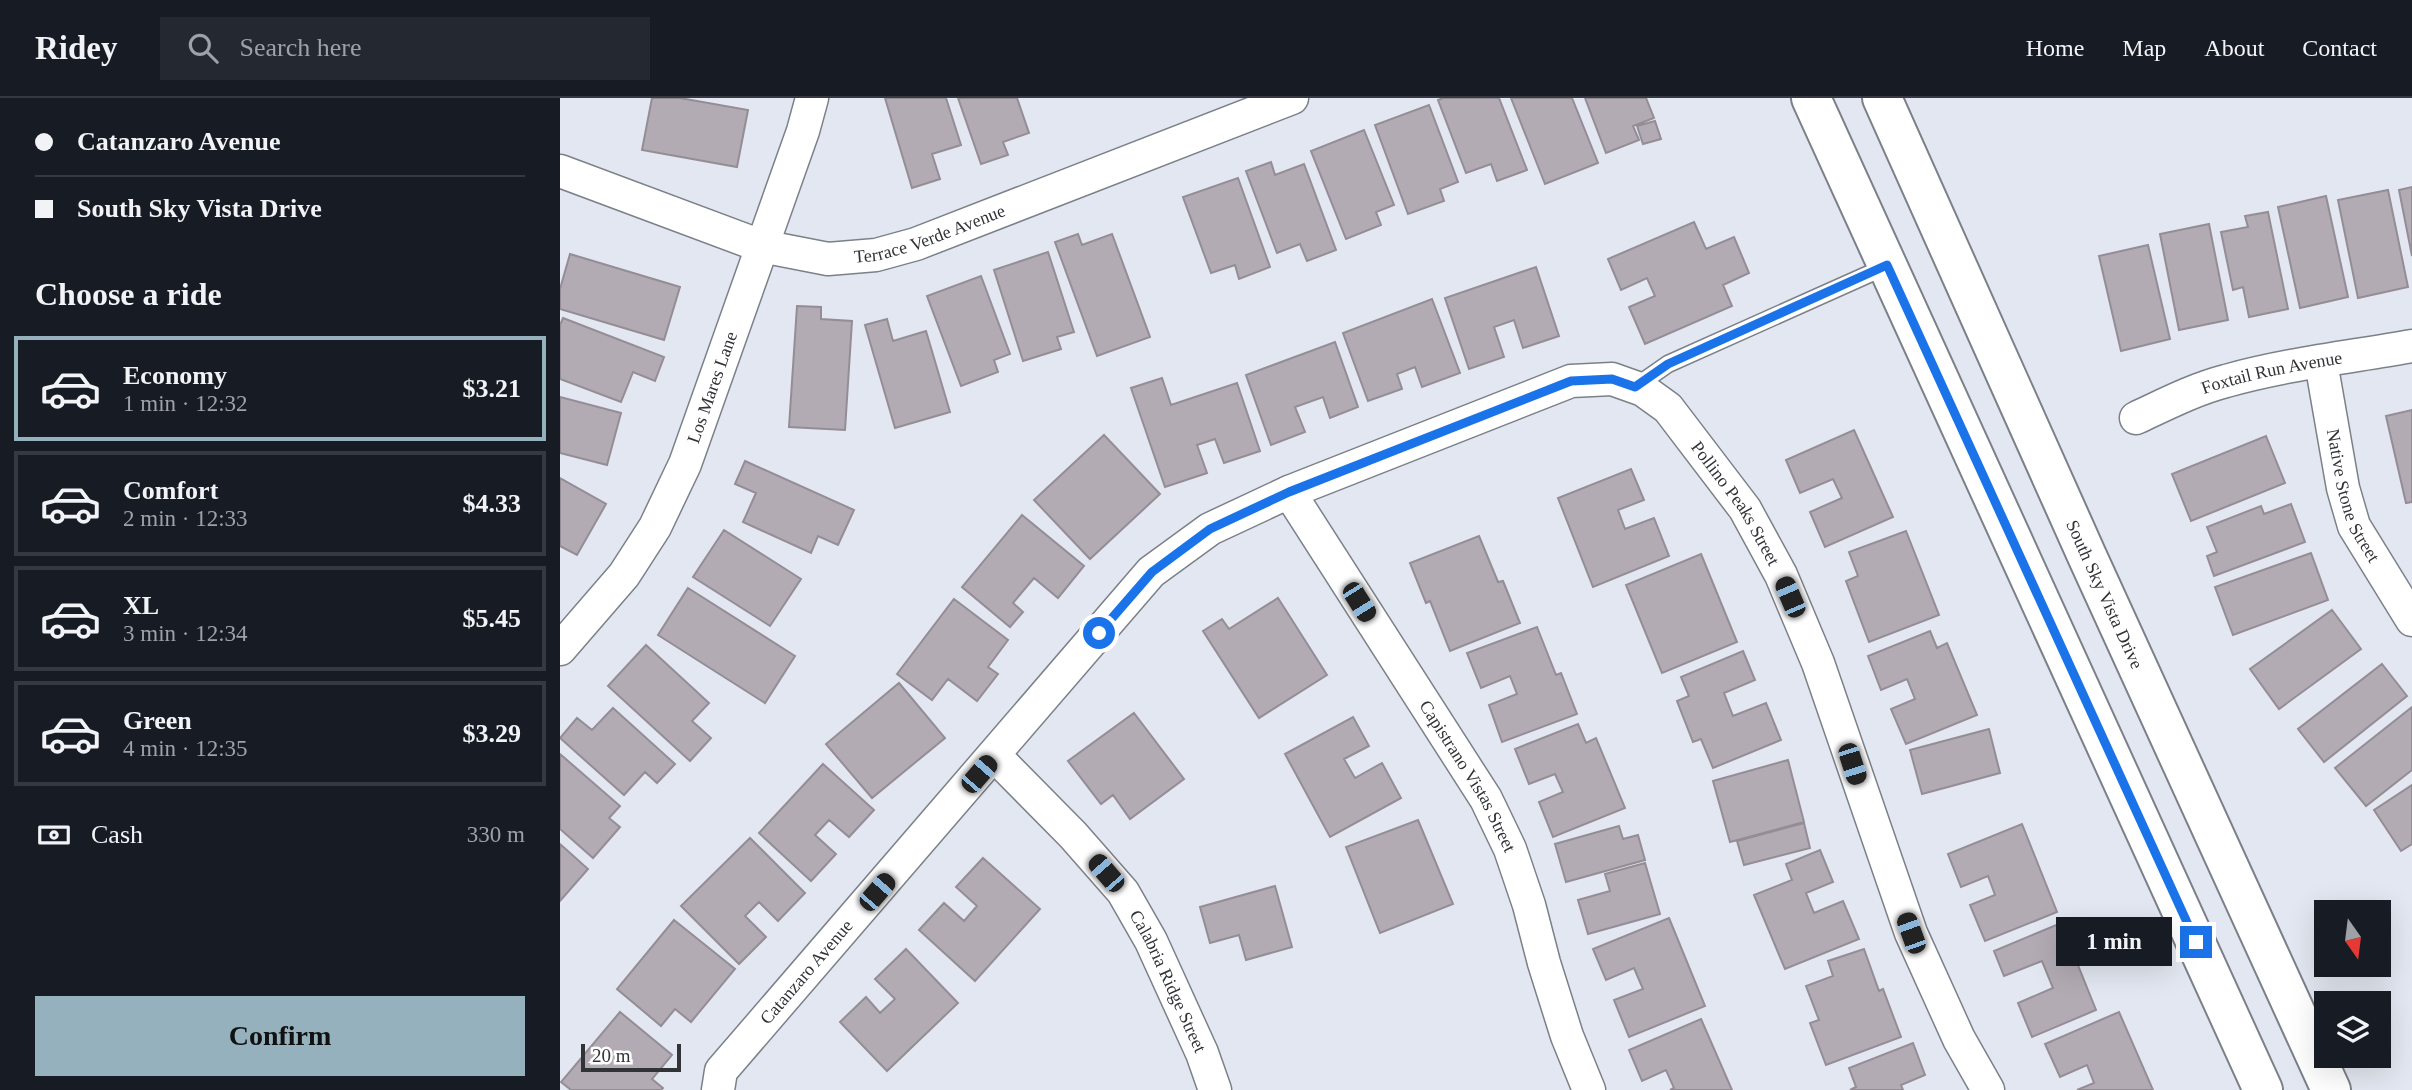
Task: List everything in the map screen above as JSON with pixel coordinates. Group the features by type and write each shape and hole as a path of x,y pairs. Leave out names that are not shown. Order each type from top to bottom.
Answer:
{"main road":[{"path":"1811,98 2263,1090"},
{"name":"South Sky Vista Drive","path":"1882,98 2330,1090"}],"street":[{"name":"Los Mares Lane","path":"560,649 624,575 655,527 685,464 803,131 812,98"},
{"name":"Terrace Verde Avenue","path":"560,171 761,246 828,259 876,255 916,244 1292,98"},
{"name":"Foxtail Run Avenue","path":"2136,418 2224,381 2412,346"},
{"name":"Native Stone Street","path":"2321,362 2343,488 2354,526 2412,620"},
{"name":"Catanzaro Avenue","path":"718,1090 721,1071 1152,572 1210,529 1289,492 1571,381 1624,383"},
{"name":"Pollino Peaks Street","path":"1624,383 1668,408 1745,509 1781,575 1818,663 1911,933 1959,1039 1988,1090"},
{"name":"Capistrano Vistas Street","path":"1289,492 1486,799 1510,849 1567,1035 1589,1090"},
{"name":"Calabria Ridge Street","path":"995,756 1073,835 1123,892 1151,941 1202,1053 1215,1090"}],"lane":[{"path":"1624,383 1887,265"}],"building":[{"path":"652,98 680,98 748,110 737,167 642,150"},
{"path":"885,98 946,98 961,145 932,154 940,179 912,188"},
{"path":"958,98 1017,98 1029,133 1003,142 1008,155 981,164"},
{"path":"1499,98 1527,170 1497,181 1491,164 1466,173 1438,100"},
{"path":"1511,98 1572,98 1598,163 1545,184"},
{"path":"1585,98 1646,98 1654,118 1633,126 1639,140 1606,153"},
{"path":"1429,105 1458,182 1440,189 1444,201 1408,214 1375,125"},
{"path":"1655,121 1661,139 1643,144 1637,126"},
{"path":"1364,130 1394,205 1376,212 1381,225 1346,239 1311,151"},
{"path":"1271,162 1275,175 1304,164 1336,250 1307,261 1300,244 1277,253 1246,171"},
{"path":"1238,178 1270,267 1239,279 1235,265 1211,273 1183,197"},
{"path":"2412,187 2412,256 2399,190"},
{"path":"2388,190 2408,287 2358,298 2338,200"},
{"path":"2326,196 2348,297 2300,308 2278,207"},
{"path":"2268,212 2288,309 2249,317 2243,287 2233,290 2221,232 2248,227 2245,216"},
{"path":"1694,222 1706,249 1734,237 1749,273 1723,285 1732,306 1645,344 1629,307 1655,296 1647,278 1621,290 1608,259"},
{"path":"2209,224 2228,320 2179,330 2160,234"},
{"path":"1078,234 1082,245 1112,234 1150,337 1097,356 1055,242"},
{"path":"2148,245 2170,339 2121,351 2099,256"},
{"path":"1048,252 1074,332 1057,337 1061,349 1023,361 994,270"},
{"path":"570,254 680,287 664,340 560,309 560,289"},
{"path":"1536,267 1559,336 1523,348 1514,320 1494,327 1504,357 1469,369 1445,298"},
{"path":"981,276 1010,354 994,360 998,372 961,386 927,296"},
{"path":"1432,299 1460,373 1422,387 1415,367 1397,374 1402,389 1368,401 1343,333"},
{"path":"797,306 821,307 821,319 852,321 845,430 789,427"},
{"path":"563,318 664,357 655,381 633,372 621,402 560,379 560,325"},
{"path":"887,319 893,341 926,331 950,412 895,428 865,325"},
{"path":"1335,342 1358,407 1330,418 1323,397 1295,407 1305,432 1271,445 1246,375"},
{"path":"1162,378 1171,405 1237,383 1260,451 1224,463 1215,439 1197,445 1207,473 1165,487 1131,388"},
{"path":"560,397 621,413 607,465 560,453"},
{"path":"2412,410 2412,502 2406,503 2386,416"},
{"path":"1854,430 1893,517 1825,547 1810,512 1842,498 1833,479 1800,493 1786,460"},
{"path":"1104,435 1160,494 1090,559 1034,500"},
{"path":"2266,436 2285,483 2191,521 2172,474"},
{"path":"745,461 854,510 838,545 818,536 811,553 743,522 756,493 735,484"},
{"path":"1631,469 1644,500 1618,510 1625,529 1654,518 1669,556 1593,587 1558,498"},
{"path":"560,478 606,504 577,555 560,546"},
{"path":"2291,504 2305,542 2214,576 2207,556 2217,552 2207,527 2261,506 2264,514"},
{"path":"1022,515 1084,566 1058,598 1034,578 1013,603 1023,612 1010,627 962,587"},
{"path":"724,530 801,579 770,626 693,577"},
{"path":"1906,531 1939,615 1869,642 1846,581 1858,576 1849,552"},
{"path":"1479,536 1498,582 1503,581 1520,623 1450,651 1430,601 1426,603 1410,563"},
{"path":"2311,553 2328,600 2233,635 2215,587"},
{"path":"1701,554 1737,642 1662,673 1626,585"},
{"path":"688,588 795,656 765,703 658,635"},
{"path":"1278,598 1327,675 1259,718 1203,631 1222,619 1229,629"},
{"path":"954,599 1008,640 988,667 998,674 977,701 948,679 932,700 897,674"},
{"path":"2332,610 2361,649 2279,709 2250,669"},
{"path":"1537,627 1556,675 1561,673 1577,714 1502,742 1489,705 1517,694 1510,676 1481,688 1467,653"},
{"path":"1930,631 1937,648 1947,643 1977,715 1906,744 1891,709 1915,699 1907,679 1881,690 1868,656"},
{"path":"646,645 709,703 692,721 711,738 690,761 608,686"},
{"path":"1743,651 1755,680 1724,693 1733,716 1766,703 1781,740 1713,768 1701,739 1693,742 1677,701 1689,696 1681,677"},
{"path":"2382,664 2407,696 2324,762 2298,729"},
{"path":"899,683 945,738 872,798 826,744"},
{"path":"2412,707 2412,770 2366,806 2335,768"},
{"path":"613,708 675,764 657,783 645,772 624,795 560,738 577,718 592,730"},
{"path":"1134,713 1184,779 1130,819 1113,795 1101,804 1068,761"},
{"path":"1353,717 1369,746 1344,759 1355,778 1382,763 1401,798 1330,837 1285,754"},
{"path":"1578,724 1586,743 1596,738 1625,808 1553,837 1539,802 1563,792 1555,774 1529,784 1515,749"},
{"path":"1989,729 2000,773 1922,794 1910,750"},
{"path":"560,754 620,806 609,818 620,827 593,858 560,829"},
{"path":"1788,760 1804,822 1730,842 1713,781"},
{"path":"823,764 874,810 849,837 829,820 815,835 836,854 811,881 759,833"},
{"path":"2412,785 2412,844 2401,851 2374,810"},
{"path":"1418,820 1453,904 1380,933 1346,847"},
{"path":"1804,823 1810,848 1744,865 1737,841"},
{"path":"2022,824 2057,912 1985,941 1970,905 1995,895 1988,876 1961,887 1948,854"},
{"path":"1619,826 1623,839 1638,835 1645,860 1566,882 1555,844"},
{"path":"750,838 805,893 778,921 759,902 745,916 766,937 739,964 681,906"},
{"path":"560,844 588,869 560,901"},
{"path":"1820,850 1833,882 1806,893 1814,913 1843,901 1859,939 1785,969 1754,895 1792,880 1786,864"},
{"path":"983,858 1040,909 975,981 919,930 944,903 964,921 977,906 956,887"},
{"path":"1645,863 1660,914 1588,934 1578,900 1610,891 1605,874"},
{"path":"1275,886 1292,947 1246,960 1239,935 1210,943 1200,907"},
{"path":"1669,918 1705,1006 1629,1037 1614,1000 1643,989 1634,968 1606,980 1593,949"},
{"path":"674,920 735,969 691,1022 675,1009 661,1026 617,989"},
{"path":"2061,923 2096,1010 2032,1037 2018,1003 2053,988 2042,961 2004,976 1994,951"},
{"path":"906,949 958,1003 887,1071 840,1022 866,997 880,1013 895,999 875,979"},
{"path":"1864,949 1879,991 1883,989 1901,1037 1826,1065 1810,1023 1819,1020 1806,986 1833,976 1828,961"},
{"path":"620,1012 672,1055 652,1079 663,1088 571,1090 561,1082"},
{"path":"2119,1012 2153,1090 2077,1090 2094,1083 2087,1065 2060,1077 2045,1044"},
{"path":"1701,1019 1732,1090 1670,1090 1674,1088 1666,1070 1642,1081 1629,1050"},
{"path":"1913,1043 1925,1075 1901,1085 1903,1090 1850,1090 1856,1087 1849,1068"}],"route":[{"path":"1099,633 1152,572 1210,529 1289,492 1571,381 1612,379 1635,387 1668,364 1887,265 2196,942"}]}
